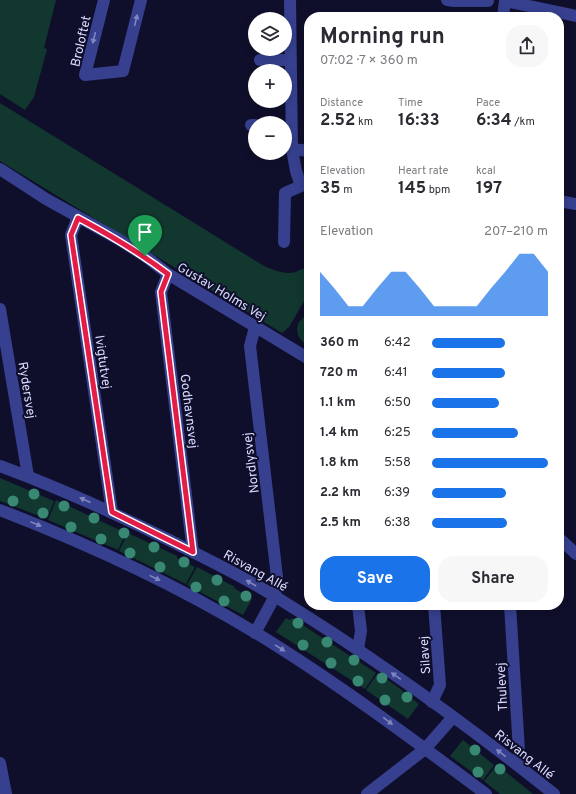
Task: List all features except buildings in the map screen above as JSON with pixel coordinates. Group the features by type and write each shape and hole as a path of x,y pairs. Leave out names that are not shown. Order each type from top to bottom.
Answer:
{"street":[{"name":"Broloftet","path":"104,0 85,75 123,70 141,0"},
{"path":"288,116 290,0"},
{"path":"447,0 488,1"},
{"path":"504,12 506,1 557,12"},
{"path":"564,13 576,16"},
{"path":"260,60 290,60"},
{"path":"284,242 285,193 301,186 296,171 292,149 304,150"},
{"name":"Gustav Holms Vej","path":"0,169 78,218 118,239 145,256 168,274 304,356"},
{"path":"564,202 576,204"},
{"name":"Ivigtutvej","path":"78,218 71,235 112,512"},
{"name":"Godhavnsvej","path":"168,274 161,292 193,552"},
{"name":"Rydersvej","path":"0,309 28,476"},
{"name":"Nordlysvej","path":"255,327 250,346 277,577 275,596"},
{"name":"Risvang Allé","path":"0,466 28,476 112,512 193,552 275,596 358,649 453,717 554,794"},
{"path":"0,510 35,523 112,557 175,588 255,633 306,664 381,715 486,794"},
{"path":"564,543 576,554"},
{"path":"255,633 275,596"},
{"path":"358,649 361,631 359,610"},
{"name":"Silavej","path":"432,702 440,685 434,610"},
{"name":"Thulevej","path":"510,610 520,767"},
{"path":"375,792 425,748 453,717"},
{"path":"0,763 6,794"}],"green space":[{"path":"0,0 56,0 44,48 47,49 34,97 25,110 0,94"},
{"path":"0,103 264,266 279,272 287,273 304,269 304,302 289,327 282,333 0,161"},
{"path":"304,317 304,343 299,336 297,329 299,322"},
{"path":"0,478 54,501 47,519 0,501"},
{"path":"56,500 126,533 118,550 48,520"},
{"path":"128,533 177,556 177,558 195,567 186,584 119,551"},
{"path":"197,567 235,587 234,588 252,599 243,615 187,585"},
{"path":"286,618 290,620 292,618 376,673 365,689 276,632"},
{"path":"378,673 419,704 408,719 366,690"},
{"path":"463,740 494,765 483,780 450,756"},
{"path":"497,765 533,794 500,794 484,781"}],"route":[{"path":"78,218 118,239 145,256 168,274 161,292 193,542 193,552 112,512 71,235 78,218"}]}
